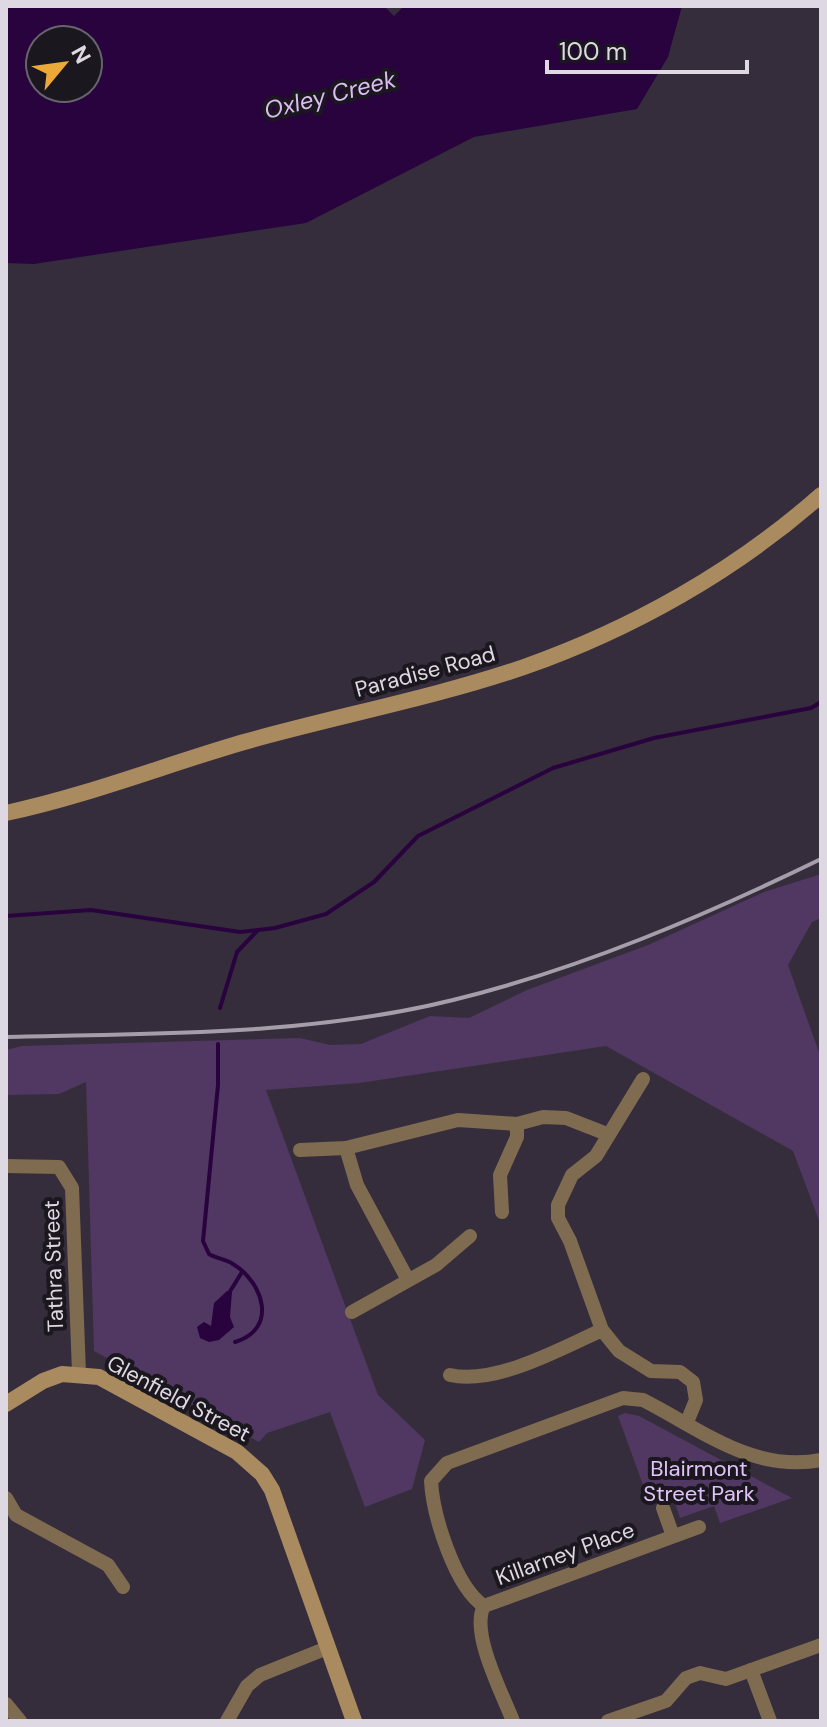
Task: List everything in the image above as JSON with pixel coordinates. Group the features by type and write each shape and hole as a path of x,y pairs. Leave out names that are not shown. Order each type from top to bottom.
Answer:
{"street":[{"name":"Paradise Road","path":"6,813 245,742 521,668 568,650 698,585 767,541 821,495"},
{"path":"643,1079 596,1156 572,1175 558,1205 558,1218 570,1241 602,1330 619,1351 651,1371 688,1375 696,1390 687,1422 754,1459 791,1464 820,1462"},
{"path":"300,1150 346,1148 458,1120 517,1124 543,1117 566,1118 607,1134"},
{"path":"502,1212 500,1175 517,1137 517,1124"},
{"path":"346,1148 357,1185 408,1280"},
{"name":"Tathra Street","path":"6,1166 59,1167 72,1188 79,1373"},
{"path":"352,1312 436,1265 470,1236"},
{"path":"450,1375 471,1379 540,1358 602,1330"},
{"name":"Glenfield Street","path":"6,1404 43,1381 79,1373 106,1380 226,1446 262,1474 272,1490 354,1721"},
{"name":"Killarney Place","path":"687,1422 643,1400 623,1398 440,1467 431,1481 432,1503 463,1586 484,1606 699,1527"},
{"path":"6,1498 16,1515 108,1565 123,1587"},
{"path":"663,1508 673,1536"},
{"path":"484,1606 479,1616 480,1632 513,1721"},
{"path":"619,1719 666,1701 686,1678 700,1673 726,1679 821,1645"},
{"path":"227,1721 247,1686 260,1675 327,1648"},
{"path":"751,1670 770,1721"},
{"path":"6,1704 20,1721"}],"green space":[{"path":"821,874 821,918 812,922 788,965 821,1058 821,1226 793,1151 606,1046 359,1083 266,1090 378,1395 425,1440 412,1489 365,1507 330,1412 267,1433 259,1442 94,1351 86,1082 59,1094 6,1095 6,1050 22,1046 300,1038 330,1045 361,1044 430,1016 469,1018 527,990 648,945 764,892"},
{"name":"Blairmont Street Park","path":"625,1413 639,1416 792,1498 720,1523 714,1506 680,1518 670,1488 647,1496 618,1416"}],"water":[{"name":"Oxley Creek","path":"6,6 384,6 394,16 404,6 682,6 668,57 637,109 474,137 306,223 34,264 6,263"},
{"path":"227,1291 232,1292 230,1317 234,1327 219,1340 209,1342 200,1338 197,1327 204,1322 211,1326 214,1303"}],"waterway":[{"path":"6,916 91,910 240,932 275,928 326,914 374,882 418,836 553,768 654,738 811,708 821,702"},
{"path":"220,1008 237,952 258,930"},
{"path":"218,1044 218,1085 203,1241 209,1254 230,1262 244,1272 259,1294 262,1305 257,1327 249,1336 235,1342"},
{"path":"229,1293 242,1272"}],"railway":[{"path":"6,1037 174,1033 287,1026 398,1012 453,1000 548,973 641,939 821,859"}]}
